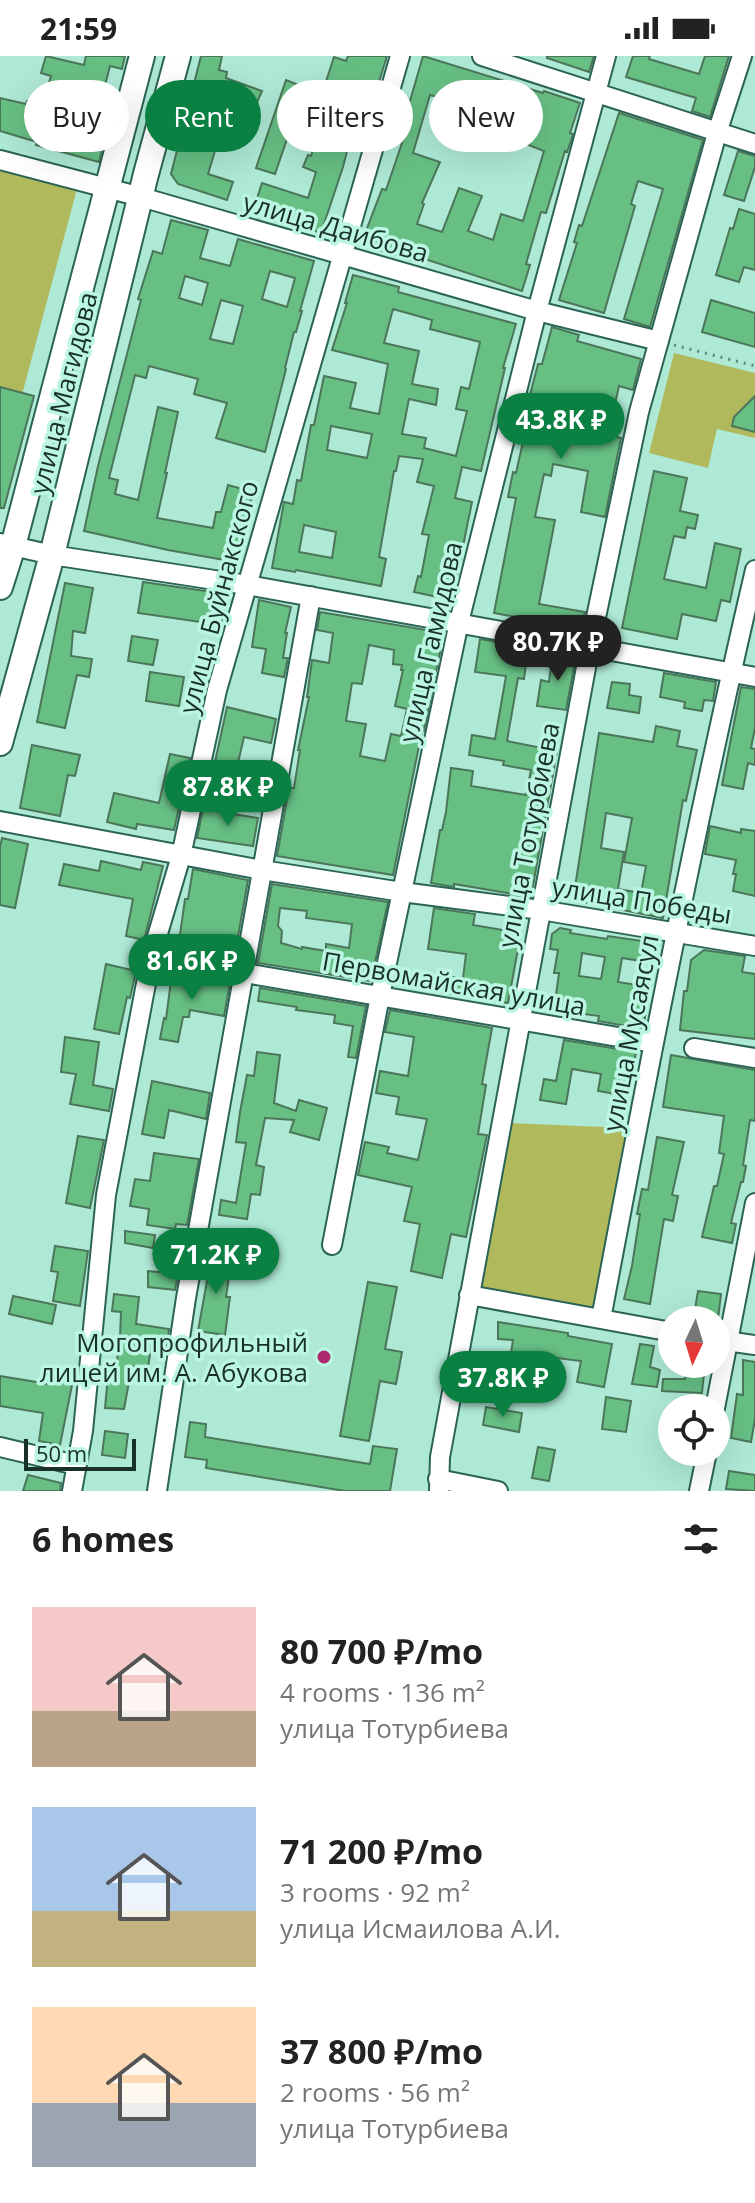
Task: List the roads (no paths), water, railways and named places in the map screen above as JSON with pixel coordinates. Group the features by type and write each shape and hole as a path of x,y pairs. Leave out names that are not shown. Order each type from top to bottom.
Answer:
{"main road":[{"name":"улица Магидова","path":"0,587 6,544 142,56"},
{"name":"улица Магидова","path":"0,743 52,555 178,56"}],"street":[{"name":"улица Буйнакского","path":"72,1491 83,1431 106,1195 151,957 181,856 217,690 400,56"},
{"path":"482,56 755,144"},
{"name":"улица Гамидова","path":"332,1245 380,996 459,622 537,311 606,56"},
{"name":"улица Тотурбиева","path":"438,1485 440,1457 469,1295 590,646 639,412 717,133 742,56"},
{"name":"улица Даибова","path":"0,160 141,197 537,311 659,341"},
{"path":"6,544 52,555 311,596 755,677"},
{"name":"улица Мусаясул","path":"601,1319 653,1043 755,570"},
{"path":"157,1491 186,1298 311,596"},
{"name":"улица Победы","path":"0,821 262,870 541,910 755,946"},
{"name":"Первомайская улица","path":"151,957 653,1043"},
{"path":"694,1048 755,1058"},
{"path":"730,1308 755,1203"},
{"path":"469,1295 658,1329"},
{"path":"730,1342 755,1345"},
{"path":"0,1447 76,1465"},
{"path":"699,1491 704,1466"},
{"path":"438,1485 498,1491"}],"place":[{"name":"Могопрофильный лицей им. А. Абукова","path":"324,1357"}]}
